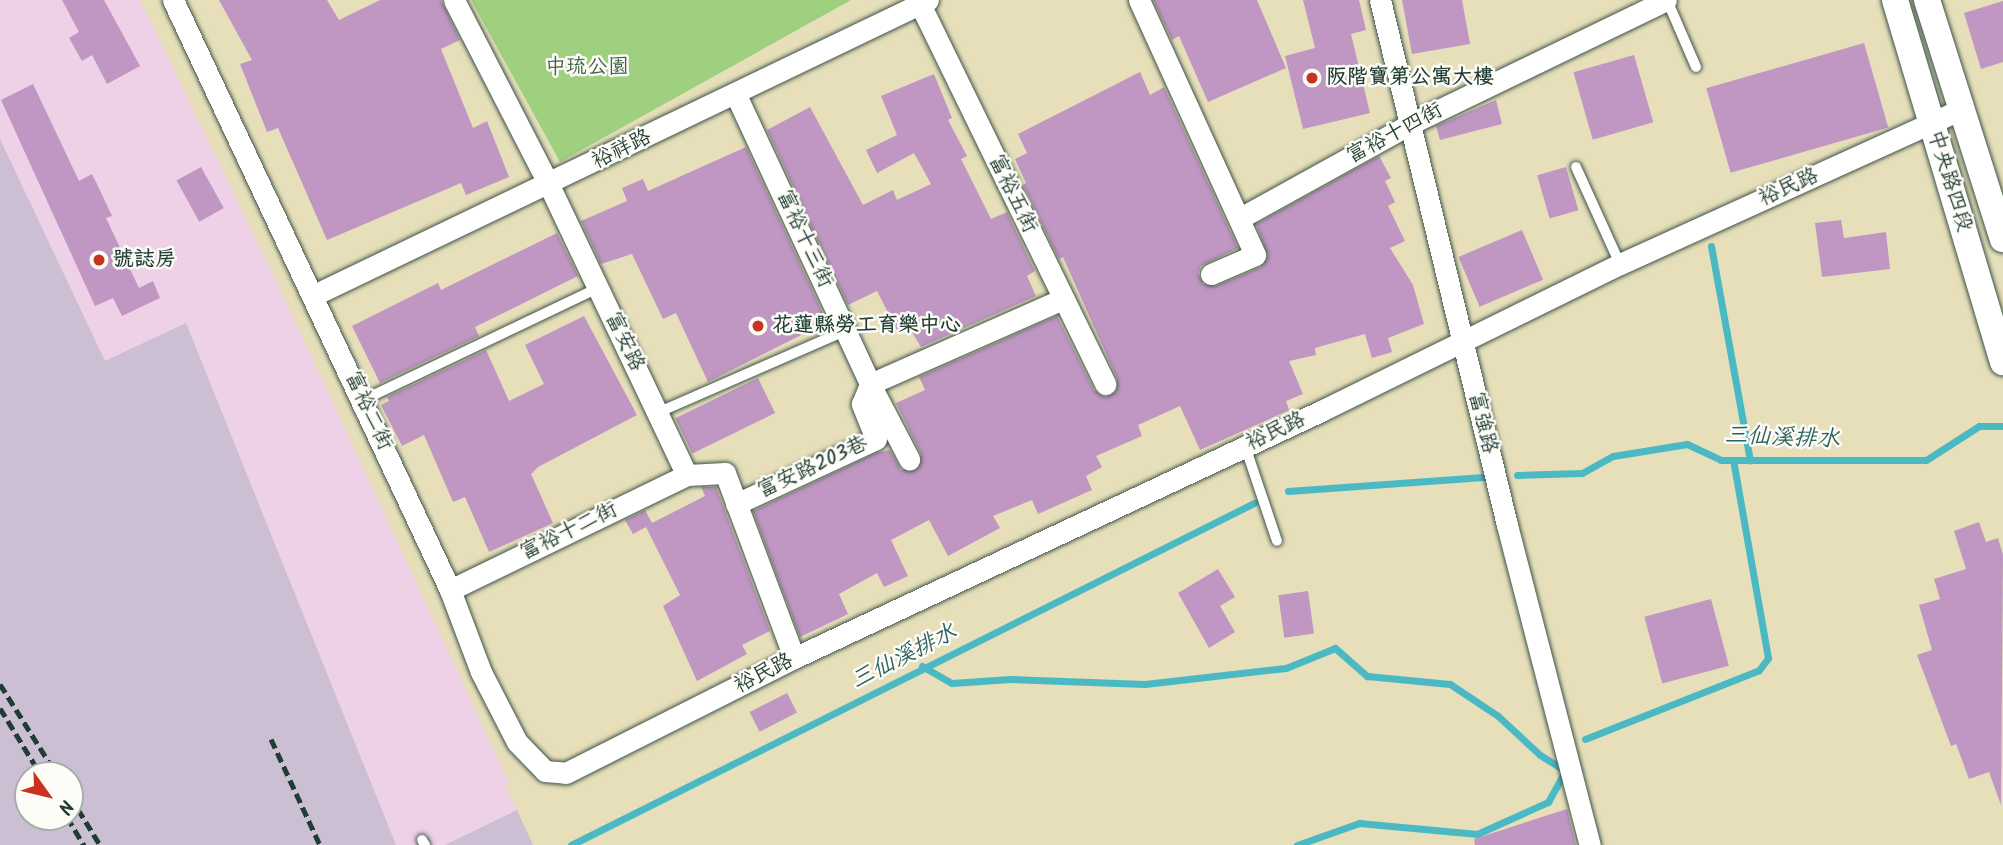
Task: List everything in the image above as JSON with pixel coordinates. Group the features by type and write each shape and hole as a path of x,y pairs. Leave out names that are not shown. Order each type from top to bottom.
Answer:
{"street":[{"name":"富裕二街","path":"173,0 363,400 450,590 481,671 517,742 545,771 566,773 594,761"},
{"name":"富安路","path":"454,0 549,185 687,475"},
{"path":"1139,0 1255,255 1211,274"},
{"name":"富強路","path":"1380,0 1462,342 1590,845"},
{"name":"富裕十四街","path":"1240,218 1410,124 1667,0"},
{"name":"中央路四段","path":"1895,0 2003,362"},
{"name":"中央路四段","path":"1927,0 2003,239"},
{"name":"裕祥路","path":"314,295 549,185 924,2"},
{"name":"富裕五街","path":"924,2 1105,384"},
{"name":"富裕十三街","path":"736,95 870,384 909,459"},
{"name":"裕民路","path":"594,761 794,658 1245,446 1620,264 1962,109"},
{"path":"870,384 1063,299"},
{"name":"富安路203巷","path":"736,504 876,439 862,404 870,384"},
{"path":"687,475 725,473 794,658"},
{"name":"富裕十二街","path":"450,590 687,475"}],"lane":[{"path":"1667,0 1696,67"},
{"path":"1576,167 1620,264"},
{"path":"363,400 598,288"},
{"path":"657,413 846,330"},
{"path":"1245,446 1277,541"}],"shaded area":[{"path":"0,0 140,0 278,285 509,783 505,785 517,810 445,845 396,845 186,323 105,362 0,139"},
{"path":"0,139 105,361 186,323 396,845 0,845"},
{"path":"517,810 533,845 445,845"}],"green space":[{"name":"中琉公園","path":"471,0 851,0 560,162"}],"building":[{"path":"62,0 104,0 140,66 107,84 92,55 82,61 69,38 79,32"},
{"path":"219,0 327,0 339,20 380,0 441,0 460,40 441,49 473,128 487,121 509,177 466,195 461,183 327,240 278,128 267,132 240,64 252,60"},
{"path":"1153,0 1257,0 1286,68 1208,102 1179,36 1172,40"},
{"path":"1303,0 1359,0 1366,30 1351,34 1370,113 1303,129 1285,56 1315,48"},
{"path":"1402,0 1462,0 1470,44 1412,54"},
{"path":"2003,1 2003,62 1981,69 1964,13"},
{"path":"1864,43 1888,128 1731,173 1706,88"},
{"path":"1634,55 1653,122 1593,140 1573,72"},
{"path":"1140,72 1150,95 1164,87 1238,248 1201,266 1198,273 1203,284 1216,286 1261,267 1268,256 1256,224 1379,156 1391,178 1385,181 1395,202 1388,206 1405,241 1390,248 1413,285 1424,324 1388,338 1392,352 1372,358 1365,334 1315,348 1316,355 1289,361 1303,394 1286,401 1289,410 1200,450 1180,406 1138,425 1142,436 1096,456 1102,467 1086,476 1092,490 1038,514 1032,500 993,516 1000,528 948,556 929,520 891,540 908,576 884,587 877,573 839,594 848,614 800,637 753,511 876,453 890,450 901,470 916,470 921,454 896,403 925,390 919,377 1057,316 1094,390 1105,397 1116,391 1117,378 1063,257 1059,259 1023,185 1026,183 1015,159 1027,153 1018,134"},
{"path":"934,74 952,118 948,120 967,156 961,159 991,219 1007,212 1035,271 1027,276 1036,296 921,347 910,329 899,334 877,291 848,305 767,130 810,107 863,205 893,190 897,200 931,184 914,153 877,173 866,150 897,135 881,96"},
{"path":"33,84 79,181 92,174 112,216 106,218 139,288 153,281 160,298 122,316 113,298 95,306 1,100"},
{"path":"1496,100 1502,124 1440,140 1436,126"},
{"path":"746,147 827,322 708,382 676,313 663,319 632,254 601,264 581,221 627,201 622,188 643,179 648,191"},
{"path":"201,167 224,208 199,222 177,181"},
{"path":"1566,167 1578,210 1550,219 1537,175"},
{"path":"1841,220 1844,238 1886,232 1890,269 1822,277 1815,223"},
{"path":"1522,230 1543,280 1480,307 1458,257"},
{"path":"557,233 578,276 475,327 479,336 380,383 352,326 438,283 441,290"},
{"path":"584,316 637,415 538,467 531,474 553,523 489,552 465,497 453,502 424,435 402,446 381,405 389,401 387,397 486,350 509,401 544,384 525,345"},
{"path":"758,378 775,413 692,453 675,418"},
{"path":"701,487 716,487 770,631 742,645 747,654 697,681 663,606 680,595 646,527 633,534 625,520 645,510 652,523 705,496"},
{"path":"1979,522 1986,542 1998,538 2003,555 2001,805 1989,772 1969,779 1956,744 1951,746 1917,655 1932,650 1919,605 1940,599 1934,579 1966,569 1954,531"},
{"path":"1218,569 1235,597 1220,606 1235,632 1209,648 1178,593"},
{"path":"1308,591 1314,634 1284,638 1278,595"},
{"path":"1711,599 1729,666 1662,684 1644,617"},
{"path":"787,693 797,713 760,732 750,712"},
{"path":"1567,809 1576,845 1475,845 1474,839"}],"waterway":[{"path":"1711,246 1750,460"},
{"name":"三仙溪排水","path":"1517,475 1582,473 1613,456 1687,444 1721,460 1926,460 1979,426 2003,426"},
{"path":"1585,739 1759,670 1768,658 1733,460"},
{"name":"三仙溪排水","path":"1288,491 1484,477"},
{"name":"三仙溪排水","path":"571,845 1254,503"},
{"path":"922,666 952,683 1010,679 1145,684 1286,668 1335,648 1367,676 1450,684 1498,716 1540,755 1564,770"},
{"path":"1297,845 1359,823 1477,834 1548,802 1566,769"}],"railway":[{"path":"0,684 48,761"},
{"path":"0,708 32,761"},
{"path":"271,739 320,845"},
{"path":"84,819 100,845"},
{"path":"76,831 84,845"}],"place":[{"name":"阪階寶第公寓大樓","path":"1312,78"},
{"name":"號誌房","path":"99,260"},
{"name":"花蓮縣勞工育樂中心","path":"758,326"}]}
